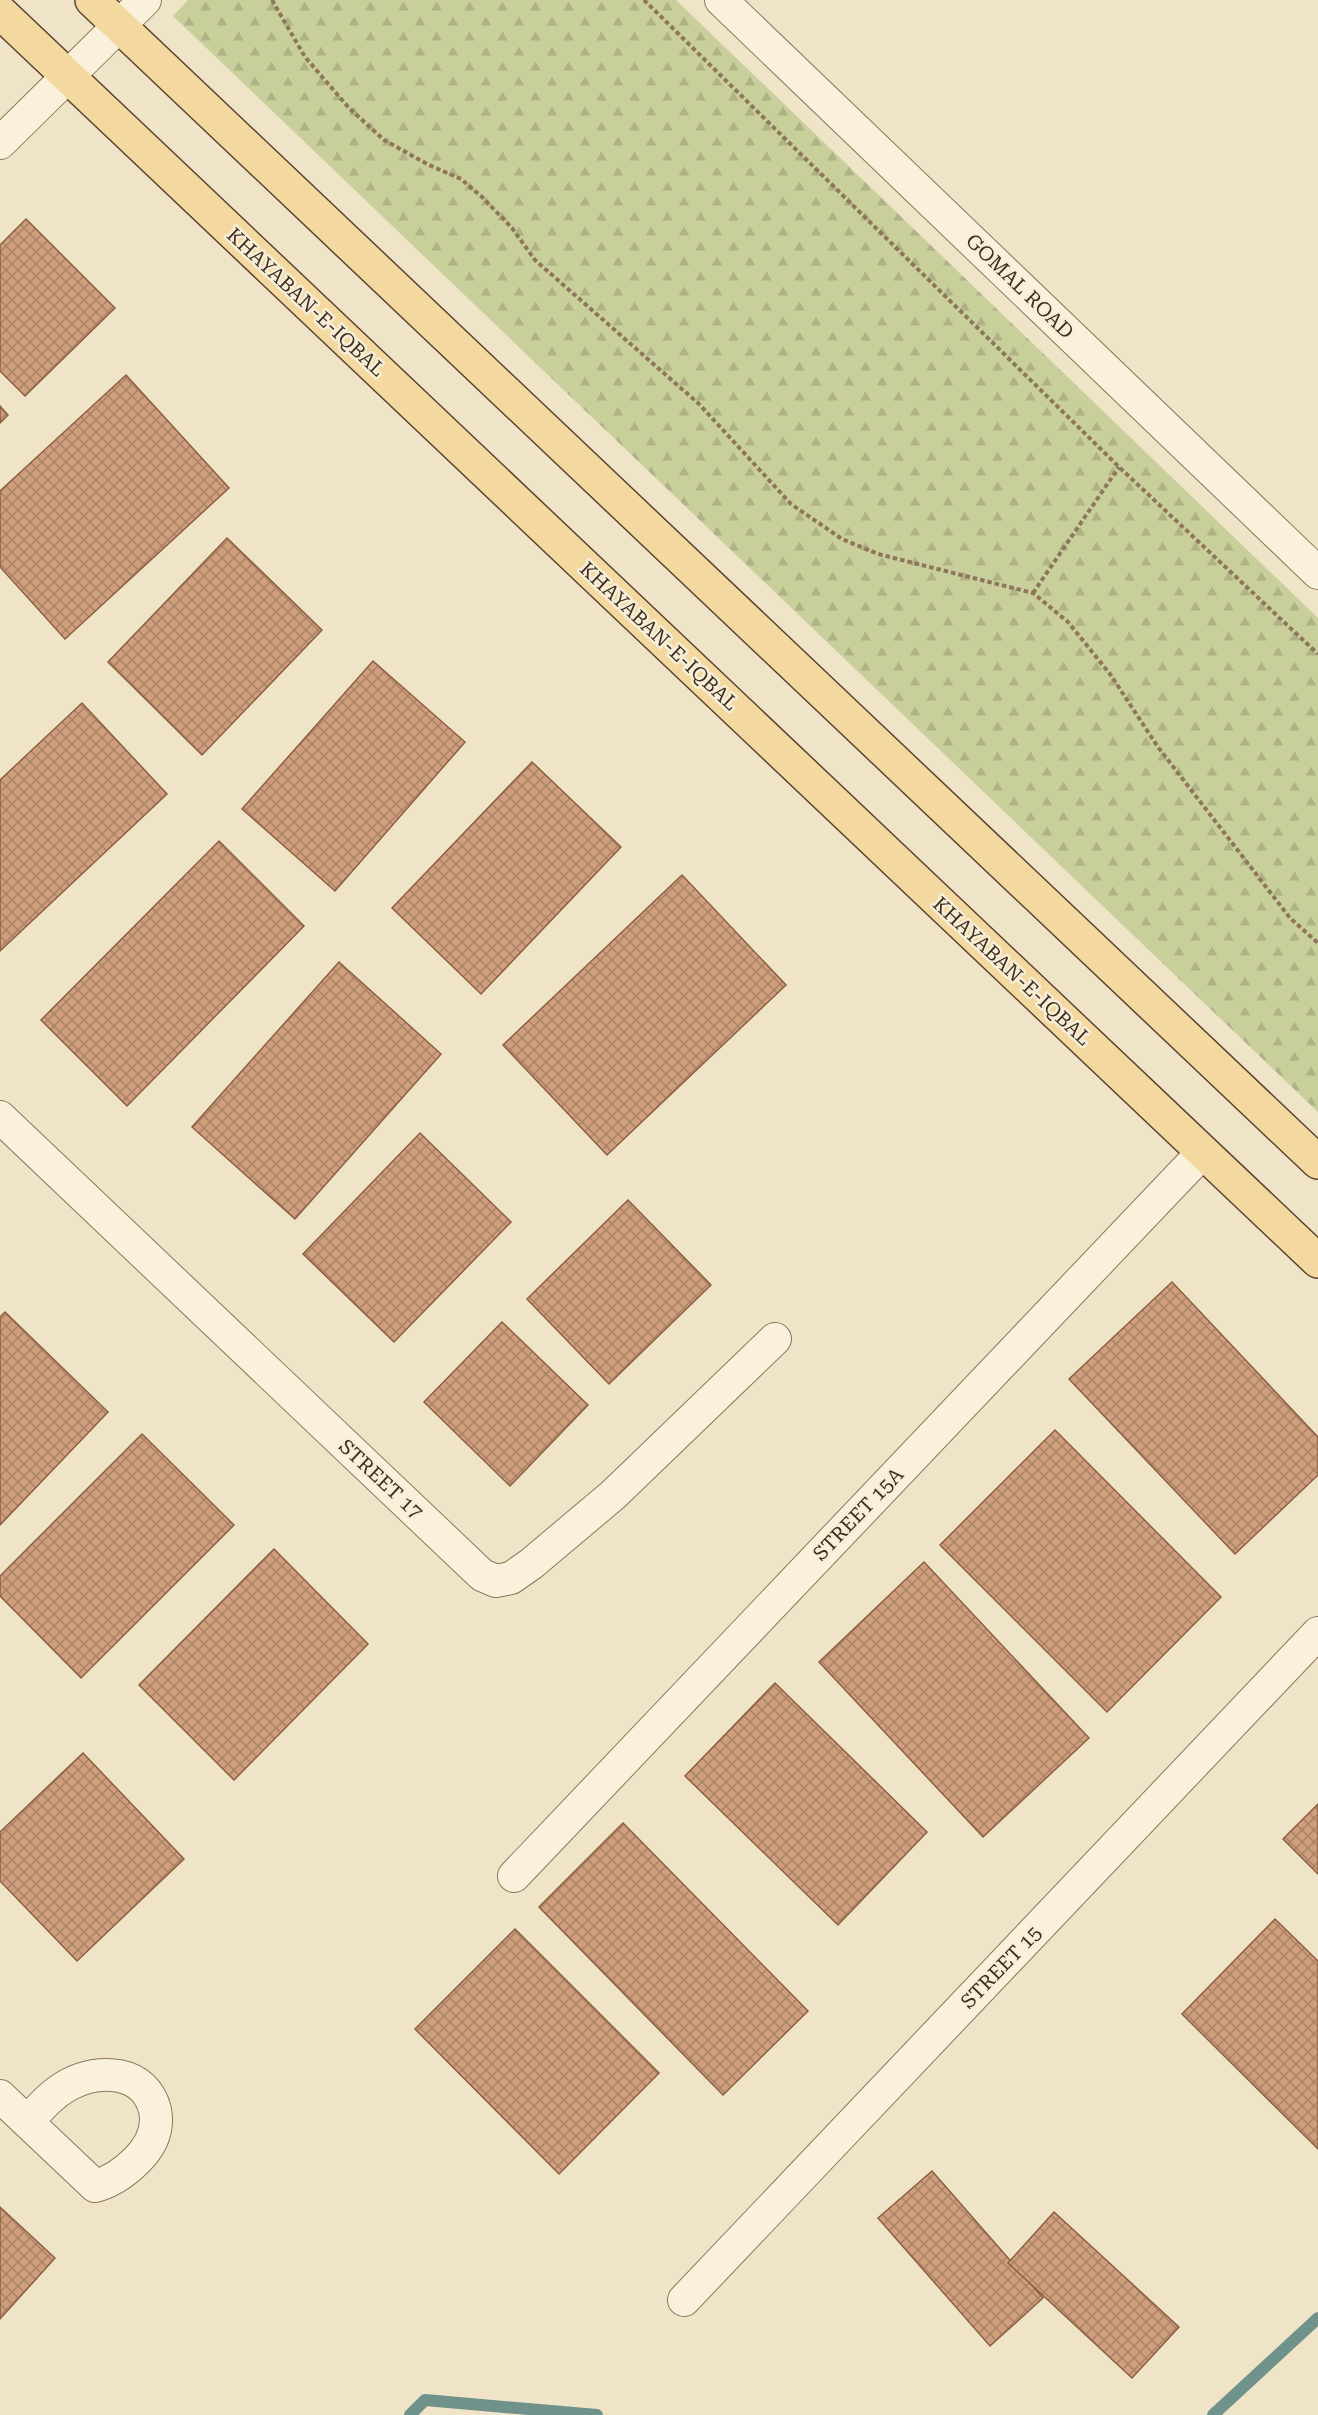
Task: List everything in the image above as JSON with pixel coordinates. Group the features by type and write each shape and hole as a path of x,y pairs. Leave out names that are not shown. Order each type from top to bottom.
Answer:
{"main road":[{"path":"92,0 1318,1162"},
{"name":"KHAYABAN-E-IQBAL","path":"0,12 1318,1261"}],"street":[{"path":"0,143 145,0"},
{"name":"GOMAL ROAD","path":"721,0 1318,573"},
{"name":"STREET 17","path":"0,1117 482,1575 496,1581 511,1578 531,1564 613,1495 775,1338"},
{"name":"STREET 15A","path":"514,1876 1203,1152"},
{"name":"STREET 15","path":"684,2300 1318,1633"},
{"path":"0,2096 28,2122"}],"path":[{"path":"272,0 305,57 349,108 384,140 429,165 461,179 482,197 512,228 534,260 699,404 791,504 842,539 878,554 1033,593 1068,622 1110,674 1158,747 1290,918 1318,943"},
{"path":"644,0 1119,467 1318,654"},
{"path":"1033,593 1119,467"}],"green space":[{"path":"188,0 676,0 1318,618 1318,1112 173,16"}],"building":[{"path":"26,219 115,308 25,396 0,371 0,245"},
{"path":"126,375 229,488 65,639 0,567 0,491"},
{"path":"0,406 8,415 0,423"},
{"path":"227,538 322,630 202,755 108,662"},
{"path":"373,661 465,742 335,891 242,809"},
{"path":"82,703 167,794 0,951 0,780"},
{"path":"532,762 621,847 481,994 392,908"},
{"path":"219,841 304,926 127,1106 41,1020"},
{"path":"682,875 786,985 607,1155 503,1045"},
{"path":"339,962 441,1054 295,1219 192,1127"},
{"path":"420,1133 511,1222 394,1342 303,1254"},
{"path":"628,1200 711,1285 609,1384 527,1299"},
{"path":"1172,1282 1318,1437 1318,1475 1235,1554 1069,1379"},
{"path":"5,1312 108,1412 0,1525 0,1317"},
{"path":"502,1322 588,1405 510,1486 424,1402"},
{"path":"1055,1430 1221,1597 1107,1712 940,1545"},
{"path":"142,1434 234,1525 81,1678 0,1596 0,1576"},
{"path":"274,1549 368,1644 234,1780 139,1685"},
{"path":"924,1562 1089,1738 983,1837 819,1662"},
{"path":"775,1683 927,1832 838,1925 685,1776"},
{"path":"83,1753 184,1859 77,1961 0,1881 0,1832"},
{"path":"1318,1804 1318,1874 1283,1839"},
{"path":"623,1823 808,2011 723,2095 539,1907"},
{"path":"1275,1919 1318,1961 1318,2149 1182,2014"},
{"path":"515,1929 659,2073 559,2174 415,2029"},
{"path":"932,2171 1043,2298 990,2346 878,2218"},
{"path":"0,2207 55,2258 0,2319"},
{"path":"1054,2212 1179,2327 1132,2378 1008,2263"}],"waterway":[{"path":"1213,2415 1318,2318"},
{"path":"410,2415 425,2400 597,2415"}]}
